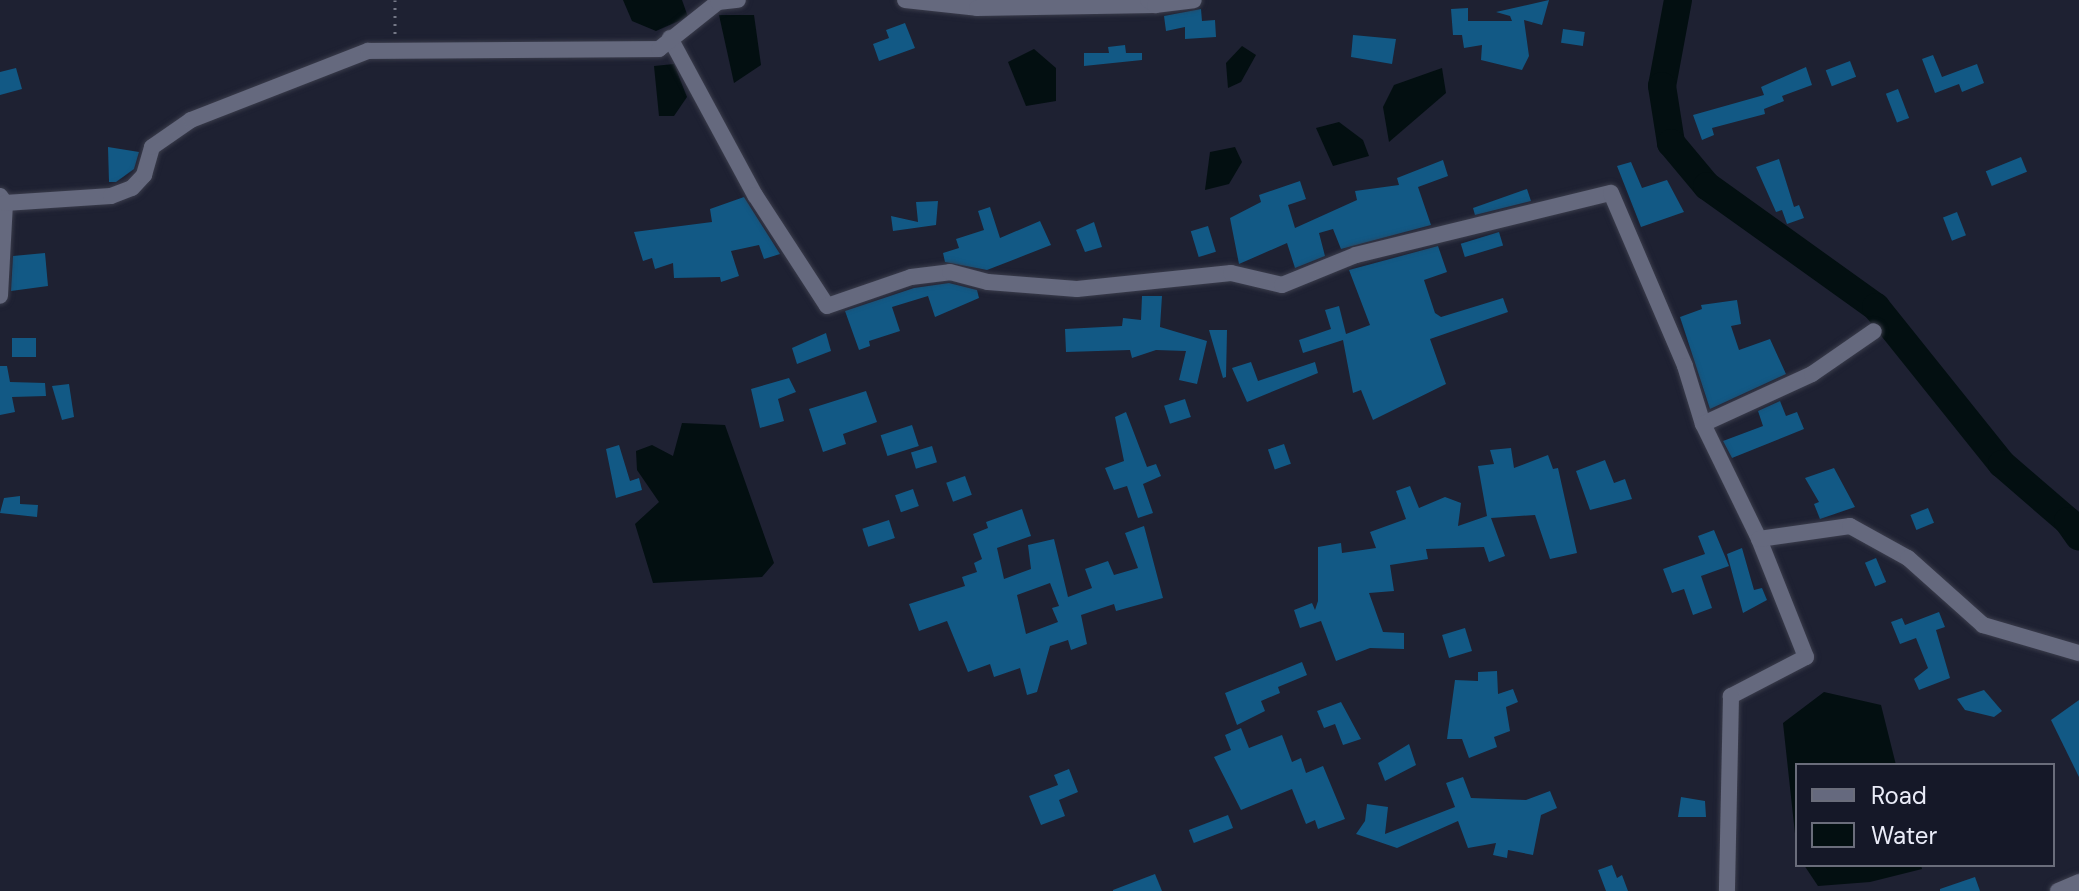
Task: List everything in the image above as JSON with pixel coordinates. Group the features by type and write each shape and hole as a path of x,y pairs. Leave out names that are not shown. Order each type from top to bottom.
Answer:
{"street":[{"path":"0,296 2,199 111,196 132,188 144,175 152,147 191,120 316,68 368,51 659,49 718,2 738,0"},
{"path":"905,0 977,8 1194,0"},
{"path":"670,38 755,195 827,306 911,277 950,272 988,282 1077,289 1231,273 1282,285 1370,251 1611,193 1685,366 1703,424 1759,539 1806,657 1731,696 1727,891"},
{"path":"1703,424 1812,374 1874,331"},
{"path":"1759,539 1850,526 1908,558 1983,625 2079,653"},
{"path":"2058,891 2079,882"}],"path":[{"path":"395,0 396,51"}],"water":[{"path":"623,0 682,0 688,17 656,31 632,21"},
{"path":"719,15 754,15 761,65 734,83"},
{"path":"1242,46 1256,55 1241,82 1228,88 1226,63"},
{"path":"1034,49 1056,68 1056,101 1026,106 1008,62"},
{"path":"674,64 687,97 674,116 659,116 654,66"},
{"path":"1442,68 1446,93 1389,142 1383,107 1394,85"},
{"path":"1339,122 1363,140 1369,156 1333,166 1316,128"},
{"path":"1235,147 1242,162 1229,184 1205,190 1210,152"},
{"path":"682,423 725,425 774,563 762,577 653,583 635,524 659,502 637,470 636,451 652,445 673,456"},
{"path":"1824,692 1881,705 1896,763 1795,763 1795,834 1783,723"},
{"path":"1805,867 1922,869 1870,882 1818,886"}],"building":[{"path":"1549,0 1542,25 1524,20 1529,56 1522,70 1481,60 1482,45 1464,48 1462,35 1453,35 1451,9 1468,8 1468,21 1512,21 1510,16 1496,12"},
{"path":"1201,9 1202,21 1215,20 1216,37 1185,39 1185,27 1166,31 1164,16"},
{"path":"905,23 915,48 879,61 873,44 889,38 886,30"},
{"path":"1563,29 1585,32 1583,46 1561,43"},
{"path":"1353,35 1396,39 1392,64 1351,57"},
{"path":"1125,45 1126,53 1142,53 1142,60 1084,66 1084,53 1109,53 1108,47"},
{"path":"1933,55 1942,77 1977,64 1984,83 1962,92 1959,84 1935,93 1922,59"},
{"path":"1850,61 1856,77 1832,86 1826,70"},
{"path":"1806,67 1812,85 1782,96 1784,101 1764,109 1765,114 1712,128 1714,135 1702,140 1693,115 1764,95 1761,87"},
{"path":"16,68 22,89 0,95 0,72"},
{"path":"1898,89 1909,118 1897,123 1886,94"},
{"path":"108,147 139,152 134,169 116,182 109,182"},
{"path":"2021,157 2027,172 1992,186 1986,171"},
{"path":"1779,159 1794,207 1799,205 1804,218 1787,224 1782,210 1776,212 1756,167"},
{"path":"1443,160 1448,176 1418,187 1431,225 1341,249 1333,229 1319,233 1325,256 1295,268 1287,243 1239,264 1230,218 1261,202 1259,195 1300,181 1306,199 1288,205 1295,228 1357,200 1355,191 1399,185 1397,178"},
{"path":"1631,162 1642,188 1667,180 1684,212 1641,227 1617,166"},
{"path":"1527,189 1531,201 1475,215 1473,208"},
{"path":"744,197 780,254 764,259 759,245 731,251 739,276 721,282 720,277 674,278 673,263 655,269 652,258 643,261 634,232 712,222 710,209"},
{"path":"938,201 936,225 893,231 891,216 918,222 916,202"},
{"path":"990,207 1000,238 1040,221 1051,245 987,270 945,262 943,253 959,248 956,239 984,230 978,211"},
{"path":"1957,212 1966,235 1952,241 1943,217"},
{"path":"1094,222 1102,247 1085,252 1076,230"},
{"path":"1208,226 1216,252 1199,257 1191,231"},
{"path":"1499,232 1503,245 1465,257 1461,244"},
{"path":"1438,246 1447,272 1424,280 1435,313 1441,317 1503,298 1508,312 1430,339 1446,384 1373,420 1361,390 1353,393 1343,340 1303,353 1299,340 1331,329 1325,310 1339,306 1346,334 1370,325 1349,270"},
{"path":"45,253 48,286 11,291 13,256"},
{"path":"949,283 977,290 979,298 935,317 928,296 892,307 900,331 869,341 870,346 859,350 845,311 914,288"},
{"path":"1142,296 1162,296 1160,327 1207,341 1197,384 1179,380 1186,351 1156,350 1132,358 1130,350 1066,352 1065,329 1122,326 1123,318 1141,320"},
{"path":"1737,300 1741,324 1731,326 1739,350 1770,339 1786,374 1710,409 1680,317 1702,309 1701,305"},
{"path":"1209,330 1227,330 1226,377 1223,378"},
{"path":"826,333 831,351 797,364 792,348"},
{"path":"12,338 36,338 36,357 12,357"},
{"path":"1251,362 1258,381 1315,362 1318,373 1247,402 1232,368"},
{"path":"0,366 7,366 10,382 45,383 46,396 12,397 15,412 0,415"},
{"path":"789,378 796,392 778,399 784,421 760,428 751,389"},
{"path":"69,384 74,417 62,420 52,386"},
{"path":"866,391 877,422 843,434 846,444 823,452 809,409"},
{"path":"1185,399 1191,417 1170,424 1164,406"},
{"path":"1780,401 1786,416 1797,412 1804,429 1732,458 1723,441 1763,426 1758,411"},
{"path":"1126,412 1147,467 1156,464 1161,476 1143,484 1153,513 1138,518 1127,486 1114,490 1105,468 1124,461 1115,417"},
{"path":"912,425 919,446 887,456 881,435"},
{"path":"1284,444 1291,464 1275,469 1268,450"},
{"path":"619,445 630,481 639,478 642,490 616,498 606,449"},
{"path":"932,446 937,462 916,469 911,452"},
{"path":"1511,448 1514,468 1548,455 1553,469 1558,468 1577,553 1550,559 1535,515 1491,518 1505,556 1489,562 1484,547 1426,549 1428,559 1390,565 1394,591 1369,593 1383,632 1404,633 1404,649 1370,648 1336,661 1321,621 1300,628 1294,610 1312,603 1315,610 1318,601 1318,547 1341,543 1342,553 1376,548 1370,532 1406,519 1396,491 1410,486 1419,508 1445,497 1461,503 1458,526 1487,516 1478,466 1494,464 1490,450"},
{"path":"1605,460 1614,483 1625,479 1632,499 1590,510 1576,471"},
{"path":"1834,468 1855,507 1820,519 1814,504 1819,502 1805,478"},
{"path":"965,476 972,495 953,502 946,483"},
{"path":"913,489 919,506 901,512 895,495"},
{"path":"20,496 20,504 38,505 37,517 0,513 4,498"},
{"path":"1928,508 1934,523 1916,530 1910,515"},
{"path":"1022,509 1031,536 997,548 1004,579 1031,569 1028,545 1054,539 1068,597 1092,588 1085,569 1108,561 1114,575 1138,568 1125,533 1144,526 1163,598 1116,611 1114,604 1081,615 1087,644 1071,650 1068,640 1050,646 1037,692 1027,695 1020,668 994,677 990,664 968,672 947,621 919,631 909,604 965,586 962,577 977,572 974,563 982,559 973,534 988,528 986,522","holes":["1050,583 1059,606 1052,608 1058,622 1026,634 1017,595"]},
{"path":"889,520 895,538 868,547 862,529"},
{"path":"1714,530 1729,566 1701,576 1712,608 1693,615 1684,589 1672,593 1663,569 1705,554 1698,536"},
{"path":"1742,548 1754,590 1762,588 1767,600 1743,613 1727,554"},
{"path":"1876,558 1886,582 1875,587 1865,563"},
{"path":"1939,612 1945,627 1936,630 1950,678 1919,690 1914,679 1928,668 1916,638 1900,644 1891,622 1902,618 1905,625"},
{"path":"1465,628 1472,651 1449,658 1442,635"},
{"path":"1302,662 1307,675 1278,687 1280,693 1261,701 1265,711 1237,725 1225,693"},
{"path":"1497,671 1498,694 1513,689 1518,702 1506,707 1510,731 1494,737 1497,747 1469,758 1462,739 1447,739 1455,680 1478,681 1478,672"},
{"path":"1984,690 2002,711 1994,717 1965,710 1957,699"},
{"path":"2079,700 2079,777 2051,720"},
{"path":"1341,702 1361,739 1343,745 1335,724 1324,728 1317,711"},
{"path":"1241,728 1249,748 1282,735 1292,762 1301,758 1306,773 1323,766 1345,819 1318,829 1315,820 1306,824 1292,789 1241,810 1214,757 1231,750 1225,735"},
{"path":"1409,744 1416,765 1385,781 1378,763"},
{"path":"1069,769 1078,792 1059,800 1065,816 1041,825 1029,796 1058,785 1054,775"},
{"path":"1463,777 1471,798 1526,800 1550,791 1557,808 1541,815 1533,855 1508,850 1507,858 1493,855 1496,843 1468,848 1458,821 1397,848 1356,834 1365,821 1367,804 1388,807 1385,834 1455,807 1446,783"},
{"path":"1681,797 1705,801 1706,817 1678,817"},
{"path":"1228,815 1233,828 1194,843 1189,830"},
{"path":"1612,865 1617,878 1622,875 1628,891 1606,891 1598,870"},
{"path":"1155,874 1162,891 1113,891 1113,890"},
{"path":"1975,877 1980,891 1940,891 1940,889"}],"waterway":[{"path":"1678,0 1662,86 1671,143 1707,186 1876,307 2002,464 2068,521 2079,537"}]}
